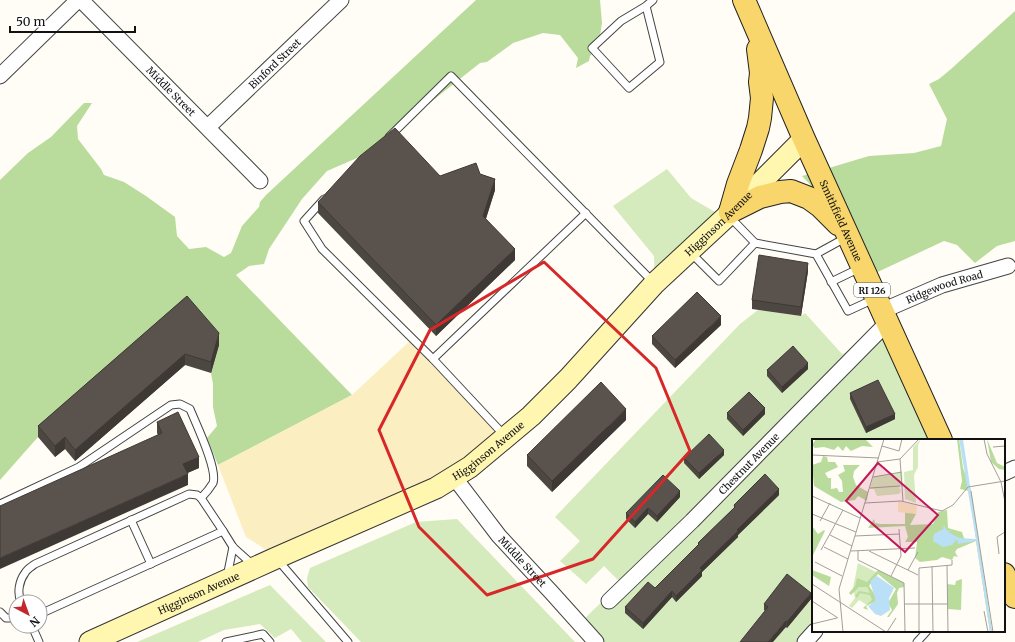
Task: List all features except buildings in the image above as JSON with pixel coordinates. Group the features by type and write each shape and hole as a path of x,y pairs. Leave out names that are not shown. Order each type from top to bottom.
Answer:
{"main road":[{"name":"Smithfield Avenue","path":"744,0 804,140 940,439"},
{"path":"729,214 738,184 751,150 760,118 762,98 760,82 761,73 756,28"},
{"path":"729,214 760,197 780,192 791,192 809,198 820,206 848,236"}],"street":[{"path":"0,76 80,0"},
{"name":"Middle Street","path":"80,0 208,127 260,181"},
{"name":"Binford Street","path":"208,127 341,0"},
{"name":"Higginson Avenue","path":"90,642 436,488 470,467 531,416 568,379 655,283 729,214 804,140"},
{"name":"Ridgewood Road","path":"881,311 942,285 1008,266"},
{"name":"Chestnut Avenue","path":"609,601 692,521 881,311"},
{"path":"1005,473 1015,468"},
{"name":"Middle Street","path":"454,477 511,550 596,642"},
{"path":"805,642 814,632"}],"lane":[{"path":"646,6 660,62 629,88 592,48 621,21 653,0"},
{"path":"385,140 451,76 655,283"},
{"path":"330,192 304,221 322,249 433,359 506,437"},
{"path":"433,359 586,214"},
{"path":"729,214 755,243 816,254 848,236"},
{"path":"689,251 719,281 755,243"},
{"path":"816,254 848,311 881,311"},
{"path":"831,282 862,267"},
{"path":"0,504 79,466 171,405 180,404 190,409 210,457 213,482 202,498"},
{"path":"19,594 20,582 25,572 35,564 189,494 197,495 202,498 233,547 256,568"},
{"path":"131,520 151,564"},
{"path":"48,610 223,531"},
{"path":"226,581 233,547"},
{"path":"276,558 348,642"},
{"path":"0,612 8,618"},
{"path":"917,642 926,632"},
{"path":"226,642 263,634 270,642"}],"highlighted area":[{"path":"544,262 656,368 690,451 593,559 487,595 419,527 379,430 430,330"}],"green space":[{"path":"476,0 600,0 602,23 598,48 590,56 589,61 576,68 578,58 560,35 543,33 513,43 487,62 480,63 364,155 327,171 302,199 269,249 264,264 249,266 236,275 352,395 218,465 207,438 217,426 213,407 213,384 211,373 219,345 38,437 0,480 0,180 28,153 51,137 84,103 92,103 77,126 78,139 104,175 124,182 175,217 177,236 189,249 206,247 224,257 231,253 242,226 259,207 260,202 266,195"},
{"path":"1015,11 1015,241 997,246 975,263 957,245 944,241 869,276 819,194 802,176 869,156 914,153 941,146 947,119 929,84 939,79 951,69"},
{"path":"667,169 691,198 720,215 655,283 654,256 613,206"},
{"path":"758,310 801,316 805,313 842,354 845,353 884,316 941,439 812,439 812,632 805,642 596,642 580,623 616,588 619,581 604,566 586,584 560,561 580,541 555,517 740,324"},
{"path":"457,519 575,642 361,642 308,587 307,578 310,568 416,522"},
{"path":"270,585 326,642 302,642 291,629 275,638 260,624 224,630 198,642 137,642"}],"sand":[{"path":"412,339 506,437 470,467 276,558 246,537 218,465 352,395"}]}
